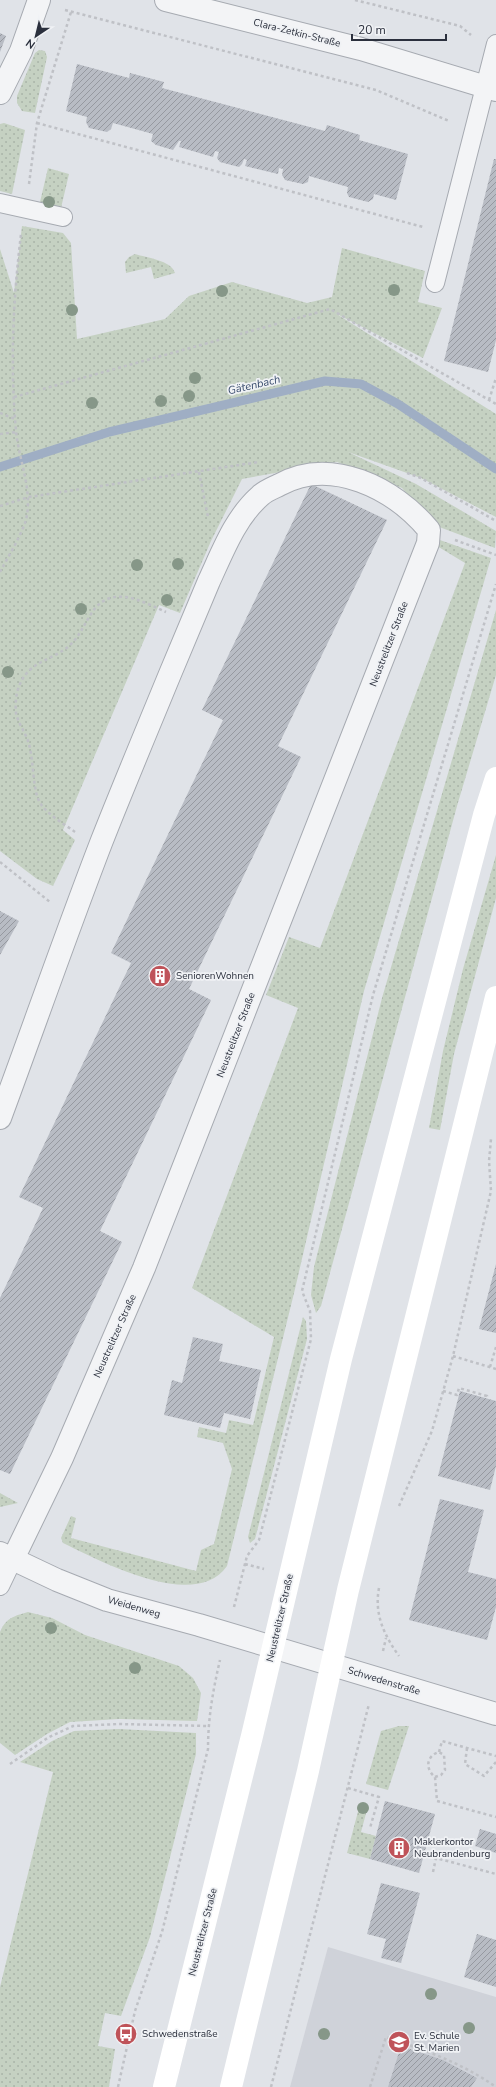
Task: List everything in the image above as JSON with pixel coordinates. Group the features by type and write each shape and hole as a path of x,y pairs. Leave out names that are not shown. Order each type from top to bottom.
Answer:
{"main road":[{"name":"Neustrelitzer Straße","path":"164,2087 272,1648 341,1359 484,815 496,778"},
{"path":"231,2087 306,1779 348,1590 496,996"}],"street":[{"path":"0,93 21,51 39,0"},
{"name":"Clara-Zetkin-Straße","path":"166,0 361,49 491,88"},
{"path":"0,1118 101,844 191,622 228,540 245,512 262,494 290,479 315,473 335,473 356,480 396,499 415,513 429,530"},
{"name":"Neustrelitzer Straße","path":"6,1556 62,1458 144,1268 428,544 429,530"},
{"name":"Weidenweg","path":"6,1556 57,1580 107,1600 272,1648"},
{"name":"Schwedenstraße","path":"272,1648 496,1714"}],"lane":[{"path":"435,283 474,132 491,88 494,51"},
{"path":"0,203 63,217"},
{"path":"0,1586 6,1556"}],"path":[{"path":"355,0 460,26 470,33 479,51 484,55 494,51"},
{"path":"64,9 376,90 474,132"},
{"path":"0,572 26,521 29,497 16,432 15,419 12,366 14,294 37,123 71,12"},
{"path":"37,123 400,221"},
{"path":"14,397 330,309 496,404"},
{"path":"489,400 496,378"},
{"path":"0,413 15,419"},
{"path":"0,434 16,432"},
{"path":"0,506 29,497 200,472 211,527 217,535 228,540"},
{"path":"429,530 496,555"},
{"path":"240,1585 248,1556 259,1540 311,1339 310,1311 302,1292 373,995 496,584"},
{"path":"101,844 80,836 45,809 38,800 28,742 16,714 16,699 20,684 36,664 70,646 78,637 92,612 100,603 109,599 121,595 129,596 191,622"},
{"path":"0,862 55,906 75,914"},
{"path":"399,1507 432,1430 453,1356 491,1191 489,1162 491,1136"},
{"path":"490,1367 496,1347"},
{"path":"453,1356 496,1369"},
{"path":"443,1391 457,1395 459,1388 487,1396 486,1398"},
{"path":"380,1582 377,1598 379,1616 386,1637"},
{"path":"118,2087 135,2011 162,1932 208,1749 208,1726 212,1692"},
{"path":"10,1764 49,1737 73,1726 119,1724 208,1726"},
{"path":"271,2087 363,1730"},
{"path":"439,1752 442,1740 496,1756"},
{"path":"467,1748 464,1764 484,1776 496,1762"},
{"path":"435,1777 441,1775 445,1770 444,1755 439,1752 434,1753 429,1758 428,1767 430,1773 435,1777 437,1801 496,1817"},
{"path":"348,1788 379,1796 370,1828"},
{"path":"433,1872 436,1858 496,1874"},
{"path":"370,2087 386,2037 443,2057 483,2078 496,2087"}],"shaded area":[{"name":"Ev. Schule St. Marien","path":"328,1947 496,1997 496,2087 290,2087"}],"green space":[{"path":"39,50 45,51 47,57 35,113 22,111 17,103 17,96 35,53"},
{"path":"4,123 25,130 12,194 0,191 0,124"},
{"path":"48,168 69,174 61,208 40,202"},
{"path":"22,226 63,233 71,243 77,339 165,319 189,296 232,282 307,303 332,297 342,248 425,271 418,302 442,308 423,358 335,313 496,414 496,517 421,478 348,452 416,484 496,531 495,548 434,525 402,488 337,462 242,479 211,541 180,613 159,605 63,830 75,840 53,886 37,879 0,851 0,249 14,293"},
{"path":"135,254 164,262 173,269 175,273 154,279 151,267 126,273 125,262 129,257"},
{"path":"437,539 491,558 364,991 295,1289 227,1566 212,1579 193,1584 171,1584 147,1578 100,1561 63,1543 61,1538 71,1516 76,1518 71,1538 196,1571 201,1550 214,1544 232,1469 223,1443 197,1437 199,1427 226,1433 229,1420 253,1425 274,1337 192,1288 298,1008 266,995 289,937 320,948 465,563 437,546"},
{"path":"496,610 496,675 457,806 321,1306 316,1313 311,1295 314,1267 382,998"},
{"path":"496,855 496,898 454,1054 440,1130 429,1128 443,1051 463,969"},
{"path":"303,1317 306,1321 307,1339 255,1539 250,1543 248,1537"},
{"path":"0,1493 18,1503 0,1507"},
{"path":"28,1612 52,1618 85,1635 179,1666 193,1678 201,1693 197,1721 119,1719 70,1722 47,1734 15,1755 0,1743 0,1632 2,1627 11,1618"},
{"path":"399,1726 409,1726 388,1790 366,1784 381,1731"},
{"path":"119,1729 196,1733 196,1754 150,1937 121,2016 105,2013 98,2046 115,2049 109,2087 0,2087 0,1987 53,1772 20,1762 52,1741 74,1731"},
{"path":"360,1804 368,1806 361,1832 376,1836 370,1859 347,1853"}],"building":[{"path":"0,33 6,36 0,52"},
{"path":"77,64 129,78 130,73 164,82 162,88 325,131 327,125 360,135 359,140 408,154 396,200 374,194 373,199 368,202 349,197 347,193 348,187 309,176 308,182 303,184 285,180 282,175 283,169 279,168 278,174 245,166 247,160 244,159 239,167 220,162 217,158 219,152 215,151 213,157 179,147 181,141 179,141 173,150 156,145 151,141 153,134 113,123 111,129 107,132 89,128 86,122 87,117 66,111"},
{"path":"494,159 496,159 496,340 488,372 444,361"},
{"name":"SeniorenWohnen","path":"311,484 387,520 278,746 301,757 189,989 211,1000 100,1231 122,1242 10,1474 0,1470 0,1298 43,1208 19,1197 131,963 111,953 223,720 202,710"},
{"path":"0,911 19,921 0,955"},
{"path":"496,1264 496,1333 479,1329"},
{"path":"193,1337 223,1344 219,1361 261,1370 250,1419 224,1413 220,1428 164,1415 172,1380 182,1383"},
{"path":"460,1391 496,1401 496,1466 490,1490 438,1476"},
{"path":"440,1499 484,1510 468,1572 496,1579 496,1607 487,1640 409,1620"},
{"name":"Maklerkontor Neubrandenburg","path":"385,1801 435,1814 419,1873 370,1859"},
{"path":"480,1829 496,1834 496,1853 475,1846"},
{"path":"381,1883 420,1893 401,1963 381,1958 386,1939 367,1934"},
{"path":"477,1934 496,1940 496,1987 464,1977"},
{"path":"401,2046 443,2060 477,2078 471,2087 388,2087"}],"waterway":[{"name":"Gätenbach","path":"0,467 109,432 325,381 361,384 398,404 496,469"}],"place":[{"name":"SeniorenWohnen","path":"160,976"},
{"name":"Maklerkontor Neubrandenburg","path":"399,1848"},
{"name":"Schwedenstraße","path":"126,2034"},
{"name":"Ev. Schule St. Marien","path":"399,2042"}]}
